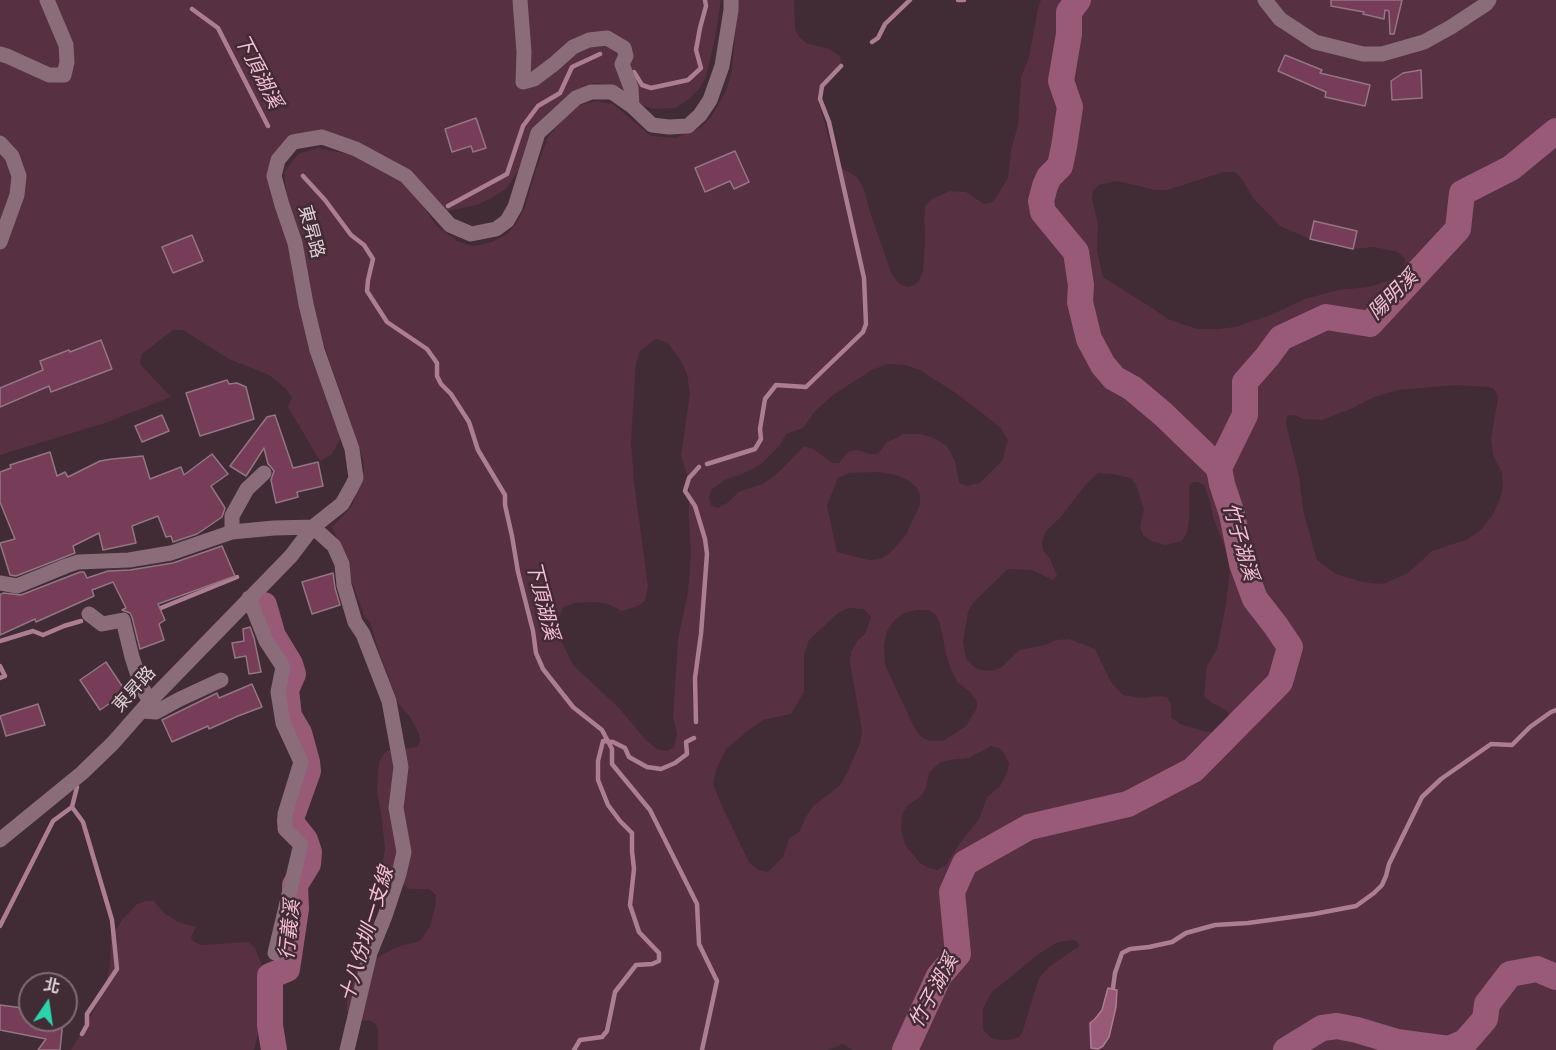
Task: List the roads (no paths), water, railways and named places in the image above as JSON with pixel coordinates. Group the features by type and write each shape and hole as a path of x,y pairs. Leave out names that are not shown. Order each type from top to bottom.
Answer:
{"street":[{"path":"0,54 49,75 64,75 68,62 66,45 47,0"},
{"path":"520,0 524,52 523,82 534,79 573,47 590,40 607,38 624,48 626,56 622,64 631,88 632,106"},
{"name":"東昇路","path":"0,840 82,773 113,743 291,556 313,527 342,504 356,478 352,449 317,350 295,243 274,176 278,160 293,142 322,137 356,149 406,176 450,225 471,234 496,229 507,221 516,207 538,133 576,98 591,92 612,92 632,106 652,125 688,126 700,116 710,100 722,66 731,0"},
{"path":"1265,0 1280,20 1315,42 1363,54 1382,54 1424,42 1451,27 1489,0"},
{"path":"0,143 12,156 19,176 17,195 0,242"},
{"path":"232,532 232,516 247,489 264,473"},
{"path":"0,584 17,586 78,562 129,560 171,553 232,532 313,527 334,546 342,564 344,585 355,622 363,634 389,701 401,767 396,808 404,852 386,916 370,953 347,1050"},
{"path":"249,598 266,641 284,667 278,692 284,723 301,762 285,814 285,829 300,844 300,848 275,953"},
{"path":"89,614 102,624 123,620 146,706 156,712 221,680"}],"waterway":[{"path":"634,72 642,85 651,88 688,80 701,68 696,50 706,6 705,0"},
{"path":"872,42 878,38 885,24 910,0"},
{"path":"958,0 964,0"},
{"name":"竹子湖溪","path":"905,1050 939,976 958,954 952,892 965,863 1029,827 1128,804 1193,770 1280,682 1290,647 1255,599 1242,564 1232,514 1219,468 1163,414 1132,388 1114,378 1103,365 1089,339 1080,302 1081,285 1076,252 1043,212 1041,201 1045,186 1049,177 1060,166 1064,147 1070,107 1061,81 1069,34 1069,12 1078,0"},
{"name":"下頂湖溪","path":"192,9 218,28 268,126"},
{"path":"448,206 507,174 523,126 538,106 560,93 572,67 600,54"},
{"path":"707,464 755,449 761,439 760,429 765,399 776,385 806,387 863,332 866,324 864,278 829,122 820,99 822,86 841,66"},
{"name":"陽明溪","path":"1219,468 1245,415 1245,382 1281,338 1326,317 1370,324 1458,229 1462,193 1511,168 1556,131"},
{"name":"下頂湖溪","path":"303,176 325,200 351,235 364,245 373,259 367,291 387,322 427,349 437,363 437,376 441,384 451,394 469,422 478,450 505,495 518,572 533,631 536,653 543,669 573,707 602,730 612,749 612,764 650,810 697,904 699,944 717,981 702,1050"},
{"path":"696,722 695,678 707,554 695,506 685,491 689,478 699,467"},
{"path":"156,610 237,577"},
{"name":"行義溪","path":"264,605 273,636 290,664 293,674 286,690 289,716 299,733 308,771 290,821 305,840 309,852 308,864 295,885 296,909 287,969 270,976 270,1025 274,1050"},
{"path":"0,641 33,631 43,635 81,621"},
{"path":"0,666 5,676 0,678"},
{"path":"1113,988 1122,953 1130,949 1172,942 1186,933 1215,925 1248,923 1356,906 1382,885 1389,864 1422,797 1441,779 1491,744 1512,745 1530,727 1556,710"},
{"path":"574,1050 580,1040 602,1037 607,1031 615,992 636,965 659,961 659,953 639,932 630,905 634,869 632,833 608,805 598,780 598,761 603,741 613,742 625,748 629,757 647,767 661,769 687,754 686,742 694,738"},
{"path":"0,926 53,821 72,807 77,787"},
{"path":"72,807 83,822 112,920 117,969 87,1014 87,1025 82,1034"},
{"path":"1286,1050 1322,1028 1337,1026 1397,1042 1449,1049 1465,1042 1485,1019 1487,1004 1510,974 1537,969 1556,977"}],"water label":[{"name":"十八份圳一支線","path":"368,935"}]}
